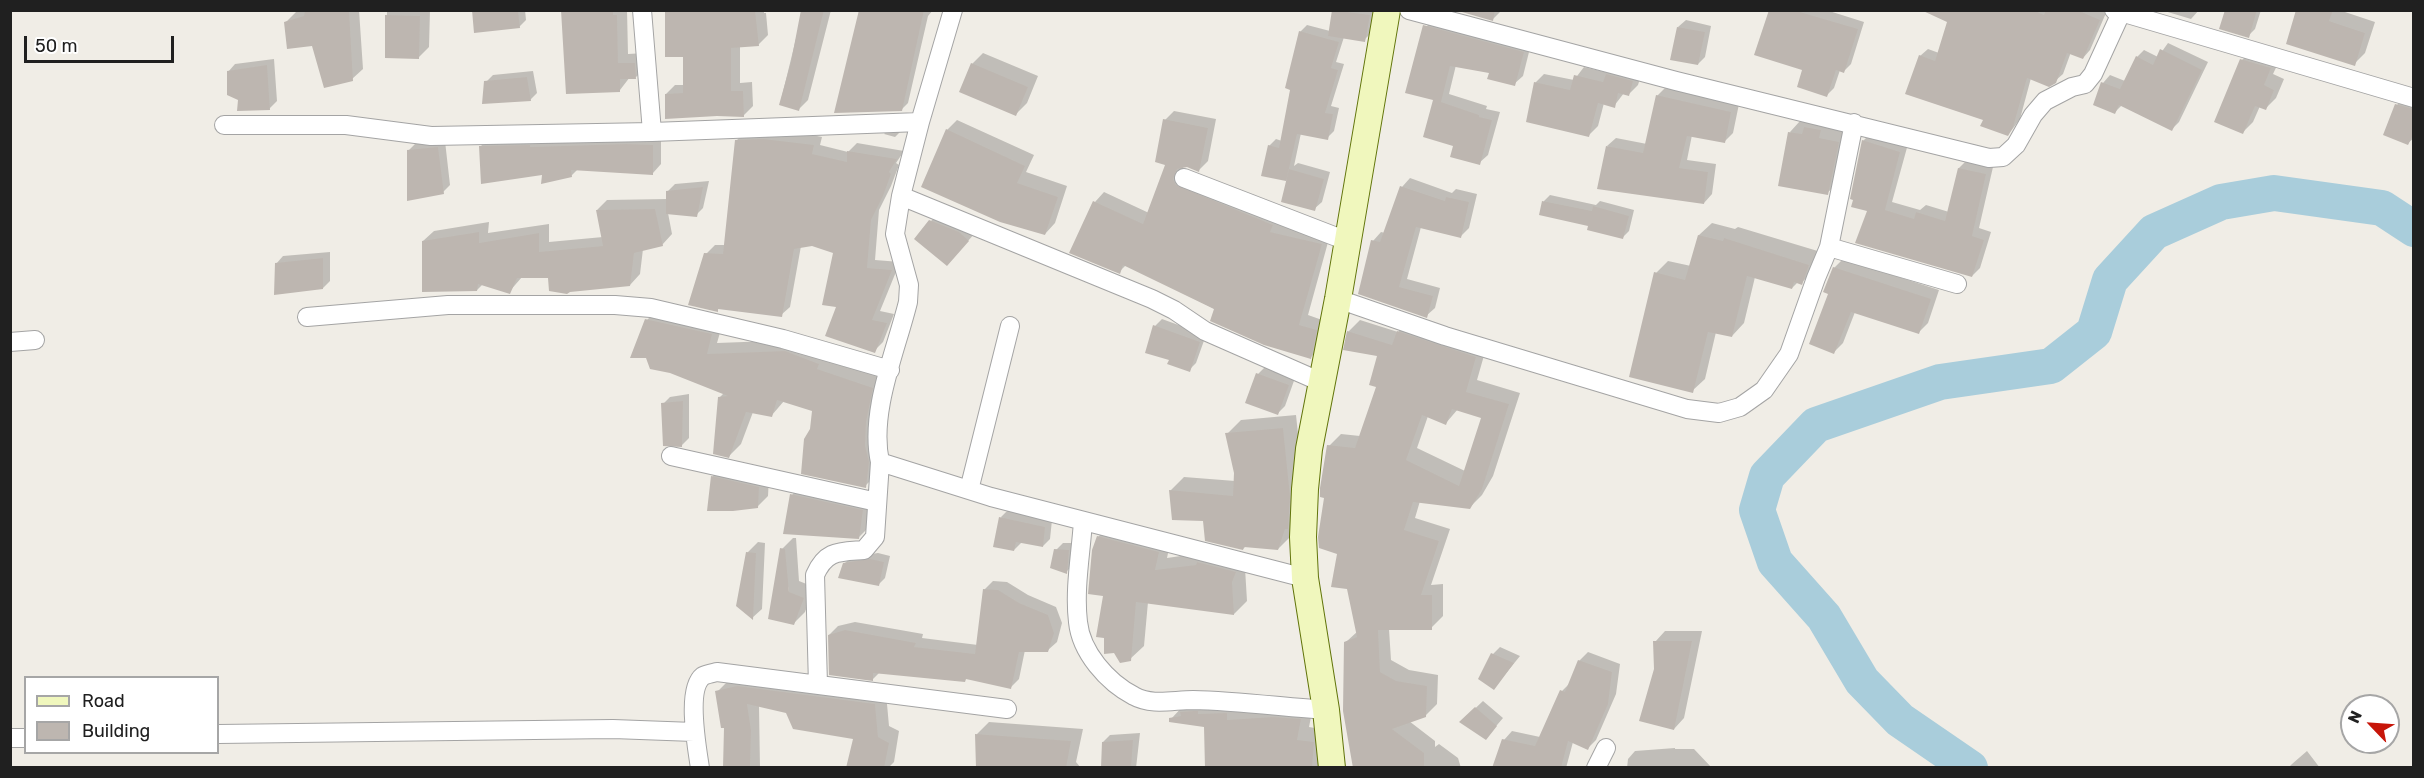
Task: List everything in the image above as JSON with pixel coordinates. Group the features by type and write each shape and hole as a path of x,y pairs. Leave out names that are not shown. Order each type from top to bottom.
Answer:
{"street":[{"path":"642,10 652,132"},
{"path":"818,685 815,575 820,562 830,554 864,550 875,537 880,462 876,446 877,431 909,293 909,285 895,234 901,196 952,10"},
{"path":"1332,768 1326,710 1305,578 1303,537 1305,489 1309,449 1338,299 1387,10"},
{"path":"1409,10 1676,81 1989,158 2003,157 2016,145 2044,101 2072,87 2085,84 2093,74 2117,12 2414,98"},
{"path":"224,125 346,125 431,136 652,132 920,122"},
{"path":"1338,299 1445,336 1687,409 1719,413 1740,407 1764,390 1790,354 1829,247 1854,123"},
{"path":"1184,178 1347,241"},
{"path":"901,196 1152,299 1174,310 1205,331 1321,382"},
{"path":"1829,247 1957,284"},
{"path":"307,317 448,305 651,308 783,339 890,370"},
{"path":"969,490 1010,326"},
{"path":"10,342 36,340"},
{"path":"671,456 877,502"},
{"path":"880,462 969,490 1305,578"},
{"path":"1083,521 1078,594 1078,623 1083,641 1086,650 1101,670 1134,696 1156,702 1192,700 1326,710"},
{"path":"700,768 694,732 695,686 704,676 717,672 1007,709"},
{"path":"219,734 613,729 694,732"},
{"path":"1596,768 1606,748"}],"building":[{"path":"305,10 349,10 353,81 324,88 312,46 287,49 284,22 304,16"},
{"path":"472,10 518,10 520,28 474,33"},
{"path":"561,10 613,10 613,15 617,15 618,63 635,63 636,79 620,79 620,92 566,94"},
{"path":"665,10 755,10 759,46 731,48 731,91 743,91 744,117 665,119 665,94 683,93 683,57 665,57"},
{"path":"801,10 824,10 799,111 779,105 791,62"},
{"path":"859,10 924,10 902,111 834,113"},
{"path":"1332,10 1370,15 1365,42 1328,36"},
{"path":"1455,10 1495,10 1493,21"},
{"path":"1769,10 1793,10 1858,29 1844,73 1836,70 1827,97 1797,87 1802,70 1754,55"},
{"path":"1921,10 2033,10 2044,15 2046,10 2077,10 2100,20 2083,59 2067,53 2056,83 2049,87 2027,78 2013,127 2008,136 1980,126 1983,120 1905,94 1919,55 1935,61 1947,22"},
{"path":"2225,10 2257,10 2249,38 2219,29"},
{"path":"2296,10 2333,10 2329,21 2365,33 2355,66 2286,44"},
{"path":"385,15 420,16 419,59 385,58"},
{"path":"1423,25 1524,52 1515,86 1487,79 1489,73 1450,66 1441,102 1492,120 1480,165 1450,157 1453,146 1423,137 1433,100 1405,93"},
{"path":"1677,27 1705,32 1698,65 1670,60"},
{"path":"1299,31 1339,42 1331,68 1338,70 1325,113 1333,114 1328,140 1297,134 1286,181 1261,176 1268,145 1279,148 1290,90 1285,88"},
{"path":"2160,49 2202,70 2172,131 2119,105 2115,114 2093,105 2101,82 2120,89 2136,56 2153,65"},
{"path":"2240,59 2271,68 2264,85 2274,90 2266,110 2255,106 2243,134 2214,122"},
{"path":"971,63 1028,87 1016,116 959,92"},
{"path":"267,65 270,110 237,111 238,100 227,95 227,71"},
{"path":"1606,74 1633,81 1629,96 1618,93 1615,108 1598,103 1589,137 1526,122 1534,82 1570,90 1574,75 1603,82"},
{"path":"527,77 531,101 482,104 484,81"},
{"path":"1656,95 1731,112 1725,143 1687,136 1679,168 1708,172 1704,204 1597,189 1606,146 1643,153"},
{"path":"2395,104 2414,109 2414,133 2408,145 2383,135"},
{"path":"1163,119 1208,128 1199,172 1187,167 1177,169 1173,179 1176,185 1273,225 1270,232 1322,244 1299,325 1317,330 1311,359 1264,345 1210,321 1214,309 1123,265 1120,274 1069,253 1093,201 1143,224 1165,165 1155,162"},
{"path":"1804,127 1821,130 1819,138 1839,142 1828,195 1778,186 1788,132 1802,134"},
{"path":"946,129 1025,166 1017,183 1058,197 1045,235 1000,222 921,187"},
{"path":"763,139 814,145 812,154 847,162 847,151 897,159 889,172 891,174 883,196 871,220 867,268 892,270 872,320 887,323 875,353 825,336 836,307 822,305 833,253 812,246 794,249 782,317 718,309 718,312 688,305 704,253 723,254 735,140"},
{"path":"1862,140 1900,152 1885,210 1914,219 1916,212 1945,221 1958,168 1986,174 1972,236 1984,240 1972,277 1855,243 1867,211 1851,207 1853,200 1850,199"},
{"path":"653,145 653,175 571,170 572,177 541,184 542,175 481,184 479,146"},
{"path":"438,147 444,194 407,201 407,150"},
{"path":"1289,169 1324,179 1315,211 1281,202"},
{"path":"1400,186 1445,201 1446,197 1469,202 1461,238 1416,227 1399,287 1433,296 1427,318 1358,294 1371,240 1380,242"},
{"path":"703,187 697,217 666,214 666,191"},
{"path":"1542,201 1592,211 1593,206 1629,216 1623,239 1587,230 1588,226 1539,215"},
{"path":"655,209 663,246 634,253 630,286 567,294 549,291 548,278 517,278 510,294 478,284 477,291 422,292 422,241 479,232 479,243 539,233 539,252 603,246 596,210"},
{"path":"929,220 959,232 969,241 947,266 914,239"},
{"path":"1698,235 1723,241 1724,238 1809,265 1802,285 1794,282 1792,289 1747,276 1732,337 1708,332 1693,393 1629,377 1654,272 1685,280"},
{"path":"323,258 323,289 274,295 275,263"},
{"path":"1833,267 1931,299 1919,334 1851,312 1834,354 1809,344 1828,294 1823,292"},
{"path":"645,319 712,334 707,354 785,351 819,364 817,369 873,388 866,422 865,446 869,462 866,488 801,474 804,439 810,429 812,411 777,400 772,417 746,412 729,458 713,454 718,397 728,396 670,373 650,369 646,358 630,358"},
{"path":"1153,325 1200,342 1190,372 1167,364 1169,360 1145,353"},
{"path":"1347,331 1392,345 1397,331 1476,357 1466,392 1509,404 1482,489 1470,509 1413,502 1404,530 1439,541 1421,595 1432,595 1432,630 1378,630 1380,672 1396,681 1427,686 1426,717 1392,729 1424,753 1424,768 1353,768 1343,711 1344,642 1357,637 1347,589 1331,587 1337,554 1319,548 1318,537 1324,498 1320,497 1320,488 1327,445 1355,448 1376,387 1369,385 1377,356 1343,350","holes":["1452,409 1481,418 1459,486 1406,460 1422,415 1446,425"]},
{"path":"1256,373 1289,385 1278,415 1245,403"},
{"path":"683,401 682,447 663,446 661,403"},
{"path":"1283,428 1290,496 1288,529 1285,529 1278,550 1244,547 1243,550 1205,541 1203,521 1172,520 1169,490 1233,496 1234,473 1225,433"},
{"path":"711,476 759,487 758,508 707,511"},
{"path":"790,494 863,510 859,539 783,534"},
{"path":"999,517 1045,527 1043,547 1016,542 1014,551 993,547"},
{"path":"1097,536 1159,552 1155,570 1196,565 1197,562 1236,572 1232,582 1234,615 1136,602 1131,661 1120,663 1114,653 1104,654 1104,638 1096,637 1103,596 1088,594 1092,550"},
{"path":"780,548 785,549 789,592 804,598 794,625 768,619"},
{"path":"1054,549 1069,550 1067,574 1050,568"},
{"path":"746,552 756,553 753,620 736,606"},
{"path":"870,559 884,562 879,586 838,578 843,563"},
{"path":"983,589 998,590 1019,603 1048,615 1054,633 1048,652 1019,652 1011,689 966,679 965,682 873,673 873,681 829,675 828,635 845,630 916,643 914,647 975,654"},
{"path":"1653,641 1692,641 1674,730 1639,721 1654,669"},
{"path":"1491,653 1514,663 1494,690 1478,679"},
{"path":"1578,660 1612,672 1608,704 1588,750 1568,741 1561,768 1492,768 1502,739 1535,746 1560,690 1565,692"},
{"path":"737,686 875,704 878,737 889,743 884,768 846,768 853,739 793,729 786,713 747,704 751,730 750,768 723,768 724,728 721,728 715,691"},
{"path":"1475,707 1497,726 1486,740 1459,722"},
{"path":"1198,711 1198,714 1227,713 1227,720 1273,717 1301,719 1297,740 1314,742 1312,768 1205,768 1204,727 1169,722 1169,718 1181,716 1180,712"},
{"path":"975,734 1071,741 1066,768 976,768"},
{"path":"1133,740 1131,768 1101,768 1102,742"}],"waterway":[{"path":"1970,768 1900,720 1862,681 1824,617 1775,562 1757,510 1767,476 1816,425 1940,382 2051,366 2094,332 2110,280 2154,232 2221,202 2274,193 2382,208 2414,229"}]}
